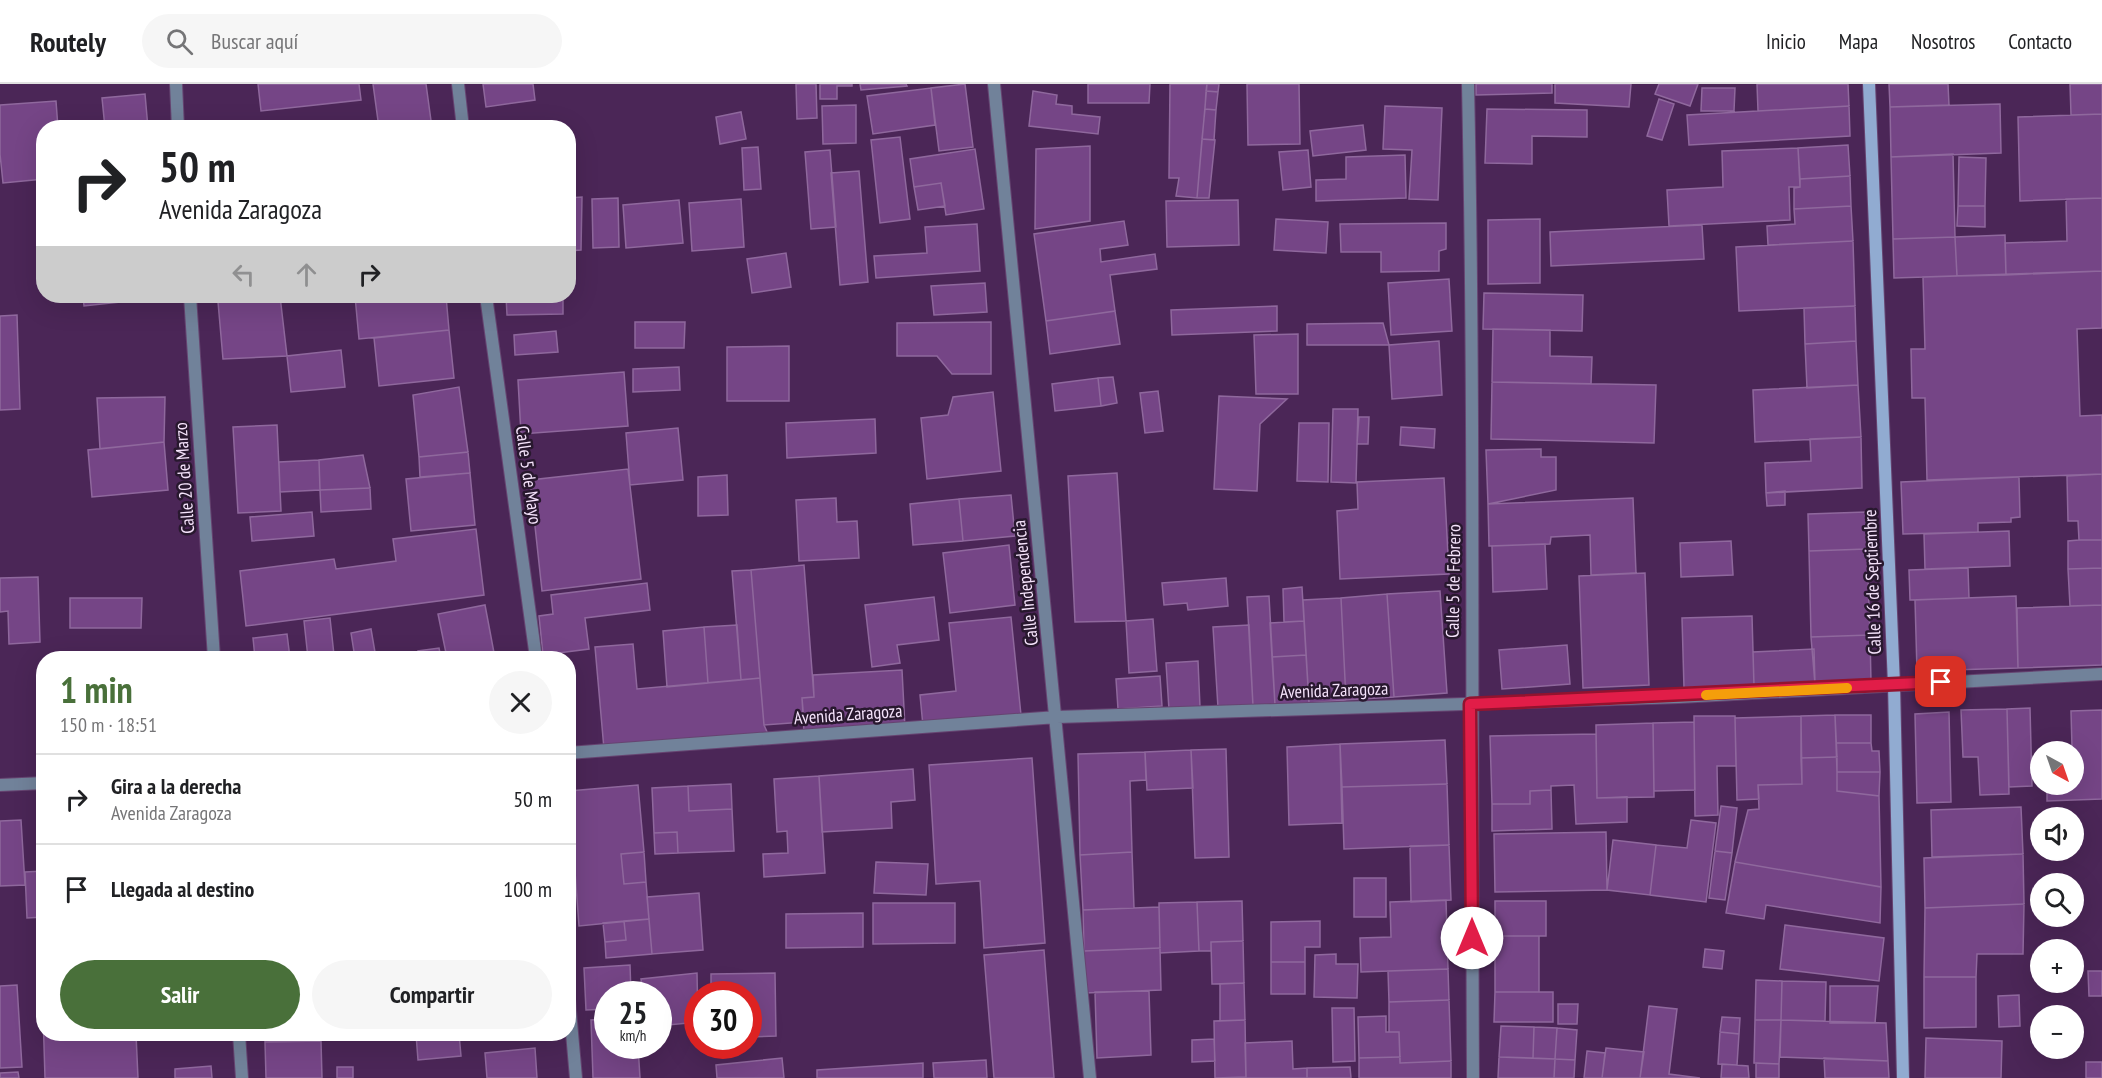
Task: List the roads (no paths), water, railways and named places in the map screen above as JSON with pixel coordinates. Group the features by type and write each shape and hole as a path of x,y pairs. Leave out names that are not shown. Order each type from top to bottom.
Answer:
{"main road":[{"name":"Calle 16 de Septiembre","path":"1869,84 1894,685 1903,1078"}],"street":[{"path":"176,84 178,120"},
{"path":"458,84 463,120"},
{"name":"Calle Independencia","path":"994,84 1057,717 1090,1078"},
{"name":"Calle 5 de Febrero","path":"1468,84 1474,342 1470,704 1473,1078"},
{"name":"Calle 20 de Marzo","path":"190,303 214,651"},
{"name":"Calle 5 de Mayo","path":"487,303 535,651"},
{"name":"Avenida Zaragoza","path":"576,752 1057,717 1470,704 2102,674"},
{"path":"0,785 36,783"},
{"path":"239,1041 242,1078"},
{"path":"573,1041 576,1078"}]}
